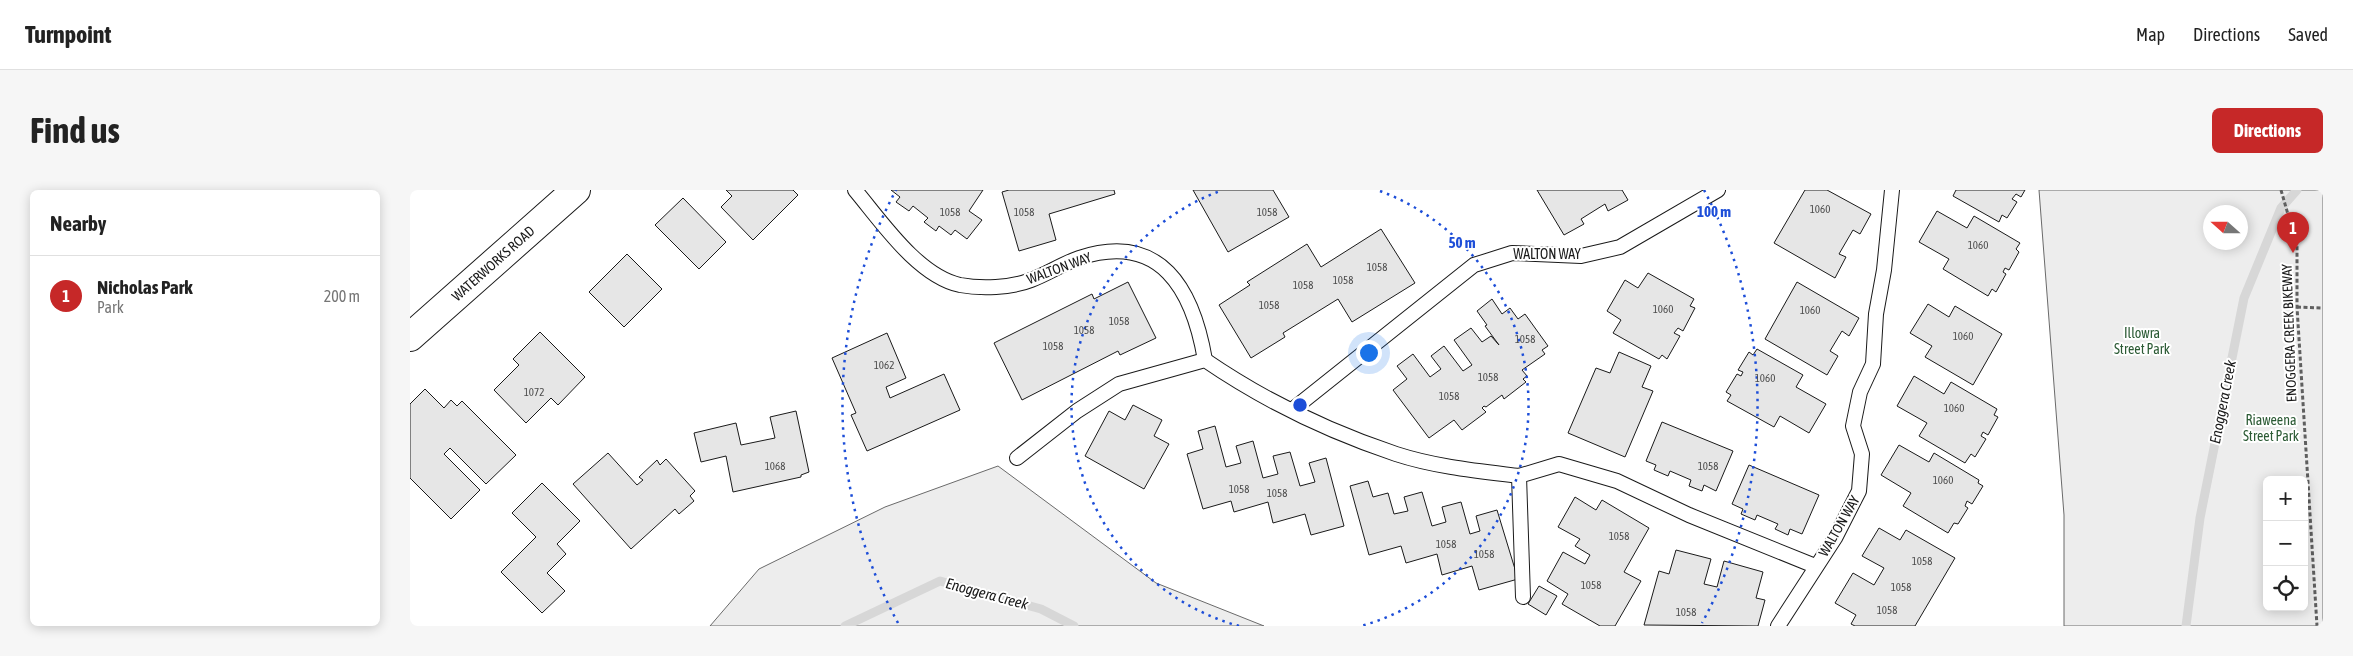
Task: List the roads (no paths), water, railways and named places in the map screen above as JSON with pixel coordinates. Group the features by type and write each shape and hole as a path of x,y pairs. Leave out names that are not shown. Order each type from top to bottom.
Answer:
{"main road":[{"name":"WATERWORKS ROAD","path":"410,337 576,190"}],"lane":[{"name":"WALTON WAY","path":"855,190 914,258 934,274 959,285 990,287 1029,281 1079,258 1105,252 1134,253 1156,262 1173,276 1197,320 1205,360 1226,375 1292,410 1397,454 1460,470 1519,476 1559,464 1617,481 1689,515 1815,566"},
{"name":"WALTON WAY","path":"1292,410 1474,265 1512,253 1581,256 1620,247 1718,190"},
{"name":"WALTON WAY","path":"1778,626 1834,538 1860,492 1862,454 1853,426 1860,392 1873,364 1876,314 1884,270 1892,190"},
{"path":"1017,458 1077,411 1119,384 1205,360"},
{"path":"1519,476 1523,597"}],"waterway":[{"name":"Enoggera Creek","path":"2186,626 2200,518 2244,298 2281,208 2297,190"},
{"name":"Enoggera Creek","path":"845,626 940,581 1041,609 1074,626"}],"place":[{"name":"Nicholas Park","path":"2293,253"}],"park label":[{"name":"Illowra Street Park","path":"2142,342"},
{"name":"Riaweena Street Park","path":"2271,428"}]}
